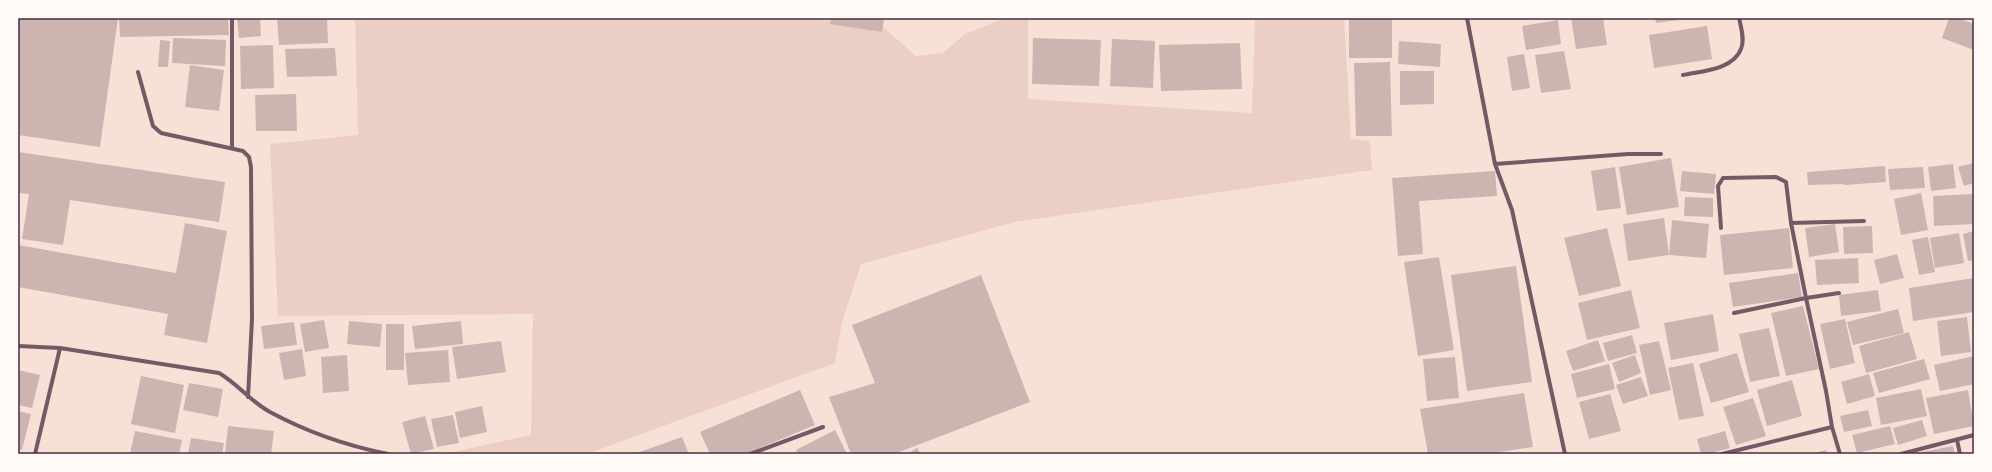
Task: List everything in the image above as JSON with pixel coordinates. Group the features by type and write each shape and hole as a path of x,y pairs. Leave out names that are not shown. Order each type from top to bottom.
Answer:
{"street":[{"path":"232,18 232,148"},
{"path":"1467,18 1495,164 1512,210 1565,454"},
{"path":"1683,75 1725,65 1736,58 1742,48 1742,35 1739,18"},
{"path":"138,72 152,126 161,133 232,148 243,151 249,157 251,167 252,320 248,397"},
{"path":"1495,164 1628,154 1661,154"},
{"path":"1721,228 1718,186 1723,178 1728,176 1776,178 1786,182 1806,298 1826,391 1832,427 1840,454"},
{"path":"1792,223 1864,220"},
{"path":"1734,313 1806,298 1839,293"},
{"path":"18,346 60,348 219,374 229,379 248,397 270,412 338,442 388,454"},
{"path":"35,454 60,348"},
{"path":"750,454 823,427"},
{"path":"1722,454 1832,427"},
{"path":"1901,454 1974,435"},
{"path":"1957,440 1960,454"}],"shaded area":[{"path":"355,18 820,18 820,20 881,25 916,56 943,53 965,34 1006,18 1025,18 1028,19 1028,99 1252,113 1255,18 1344,18 1351,139 1370,141 1372,170 1015,222 861,264 842,322 835,363 587,454 444,454 531,435 533,314 278,316 270,144 358,135"}],"building":[{"path":"18,18 118,18 100,147 18,135"},
{"path":"119,18 228,18 229,35 120,37"},
{"path":"237,18 260,18 261,36 239,38"},
{"path":"277,18 327,18 328,43 279,45"},
{"path":"831,18 884,18 882,32 830,24"},
{"path":"1349,18 1392,18 1392,58 1349,58"},
{"path":"1571,18 1603,18 1607,45 1576,49"},
{"path":"1655,18 1686,18 1686,19 1656,23"},
{"path":"1949,18 1958,18 1974,24 1974,50 1942,38"},
{"path":"1558,20 1561,44 1526,50 1522,26"},
{"path":"1707,26 1712,59 1654,68 1649,35"},
{"path":"173,38 226,40 225,66 172,63"},
{"path":"1033,38 1101,40 1099,86 1032,84"},
{"path":"1112,39 1155,41 1153,88 1110,86"},
{"path":"160,40 170,41 168,67 158,67"},
{"path":"1399,41 1441,44 1440,67 1398,64"},
{"path":"1240,43 1242,89 1161,91 1159,45"},
{"path":"273,45 274,88 241,89 240,46"},
{"path":"335,48 337,76 287,77 285,49"},
{"path":"1564,51 1571,89 1541,93 1535,55"},
{"path":"1524,54 1530,88 1512,91 1507,57"},
{"path":"1390,62 1392,136 1356,136 1354,63"},
{"path":"190,65 224,70 219,111 185,107"},
{"path":"1400,71 1434,71 1434,104 1400,105"},
{"path":"296,94 297,131 256,131 255,95"},
{"path":"18,152 225,182 219,222 70,200 63,245 22,239 29,194 18,193"},
{"path":"1671,158 1679,207 1627,215 1619,167"},
{"path":"1974,163 1974,183 1964,186 1958,167"},
{"path":"1953,164 1956,188 1931,191 1928,167"},
{"path":"1885,166 1886,182 1844,185 1808,185 1807,172"},
{"path":"1615,167 1621,208 1597,211 1591,171"},
{"path":"1923,167 1925,188 1890,190 1888,169"},
{"path":"1495,171 1497,196 1419,201 1423,254 1398,256 1392,178"},
{"path":"1682,171 1716,174 1714,194 1680,191"},
{"path":"1921,193 1928,230 1901,235 1894,199"},
{"path":"1974,194 1974,224 1934,226 1933,196"},
{"path":"1685,197 1713,198 1713,217 1684,216"},
{"path":"1664,218 1669,255 1628,261 1623,224"},
{"path":"1672,220 1709,224 1706,258 1669,255"},
{"path":"185,223 227,231 207,343 164,335 168,314 18,287 18,245 176,273"},
{"path":"1835,224 1839,252 1809,257 1805,228"},
{"path":"1872,226 1873,253 1844,254 1843,227"},
{"path":"1607,228 1621,286 1579,296 1564,238"},
{"path":"1789,228 1793,268 1724,275 1720,235"},
{"path":"1974,231 1974,260 1968,261 1963,234"},
{"path":"1959,233 1964,263 1935,268 1930,238"},
{"path":"1928,237 1935,272 1919,275 1912,240"},
{"path":"1897,254 1904,278 1880,284 1874,260"},
{"path":"1439,257 1454,350 1418,356 1404,262"},
{"path":"1858,258 1859,283 1817,285 1815,260"},
{"path":"1516,266 1532,382 1467,391 1451,275"},
{"path":"1798,273 1802,297 1733,307 1729,283"},
{"path":"981,275 1030,402 894,454 851,454 829,397 875,383 852,325"},
{"path":"1974,278 1974,312 1913,321 1909,288"},
{"path":"1631,290 1640,328 1587,340 1578,303"},
{"path":"1878,290 1881,311 1841,316 1839,295"},
{"path":"1803,306 1819,369 1786,376 1771,313"},
{"path":"1898,309 1904,333 1853,345 1847,322"},
{"path":"1713,314 1719,351 1671,360 1664,323"},
{"path":"1967,317 1971,352 1941,356 1937,321"},
{"path":"1845,319 1855,363 1830,369 1820,324"},
{"path":"324,320 329,348 305,352 300,324"},
{"path":"349,321 382,324 380,347 347,344"},
{"path":"461,321 463,344 415,349 412,326"},
{"path":"294,322 297,345 264,349 261,326"},
{"path":"386,324 404,324 404,370 386,370"},
{"path":"1769,328 1780,376 1750,382 1739,334"},
{"path":"1909,332 1917,359 1866,373 1859,346"},
{"path":"1632,335 1637,353 1608,361 1603,343"},
{"path":"1598,340 1605,361 1573,371 1566,351"},
{"path":"501,341 506,372 457,379 452,347"},
{"path":"1659,341 1671,390 1650,395 1639,345"},
{"path":"302,349 306,376 284,380 279,353"},
{"path":"448,350 450,382 408,385 405,353"},
{"path":"1737,353 1749,392 1711,403 1699,364"},
{"path":"347,355 349,391 323,393 321,357"},
{"path":"1635,355 1641,373 1619,382 1612,363"},
{"path":"1974,356 1974,384 1940,391 1934,365"},
{"path":"1455,357 1459,398 1427,401 1423,359"},
{"path":"1924,359 1930,379 1879,393 1873,373"},
{"path":"1693,363 1704,416 1679,420 1668,368"},
{"path":"1609,364 1615,389 1577,398 1571,374"},
{"path":"18,370 40,375 32,408 18,405"},
{"path":"1869,374 1875,396 1847,404 1841,382"},
{"path":"141,376 184,385 175,433 131,424"},
{"path":"1641,377 1648,396 1623,404 1616,385"},
{"path":"1792,380 1802,416 1767,426 1757,390"},
{"path":"189,383 223,389 218,417 183,410"},
{"path":"1921,389 1927,416 1881,425 1876,398"},
{"path":"800,390 815,425 745,454 710,454 700,432"},
{"path":"1968,390 1974,426 1934,434 1926,398"},
{"path":"1524,393 1533,447 1486,454 1428,454 1420,409"},
{"path":"1610,394 1621,431 1589,439 1579,402"},
{"path":"1753,398 1766,436 1736,445 1723,407"},
{"path":"482,406 487,432 460,438 455,412"},
{"path":"1868,410 1872,426 1844,432 1840,416"},
{"path":"18,411 31,414 22,450 18,449"},
{"path":"453,415 459,443 437,447 431,419"},
{"path":"425,416 434,449 411,454 402,422"},
{"path":"1922,420 1927,436 1898,445 1893,428"},
{"path":"228,426 274,431 271,454 225,454"},
{"path":"1890,426 1895,444 1857,453 1852,435"},
{"path":"835,430 847,454 798,454 796,450"},
{"path":"135,431 182,440 179,454 130,454"},
{"path":"1725,431 1730,448 1708,454 1701,454 1697,439"},
{"path":"682,437 689,454 634,454"},
{"path":"191,438 224,443 222,454 188,454"},
{"path":"1953,446 1955,454 1917,454 1917,453"},
{"path":"917,448 921,454 907,454"},
{"path":"1826,450 1828,454 1811,454"}]}
